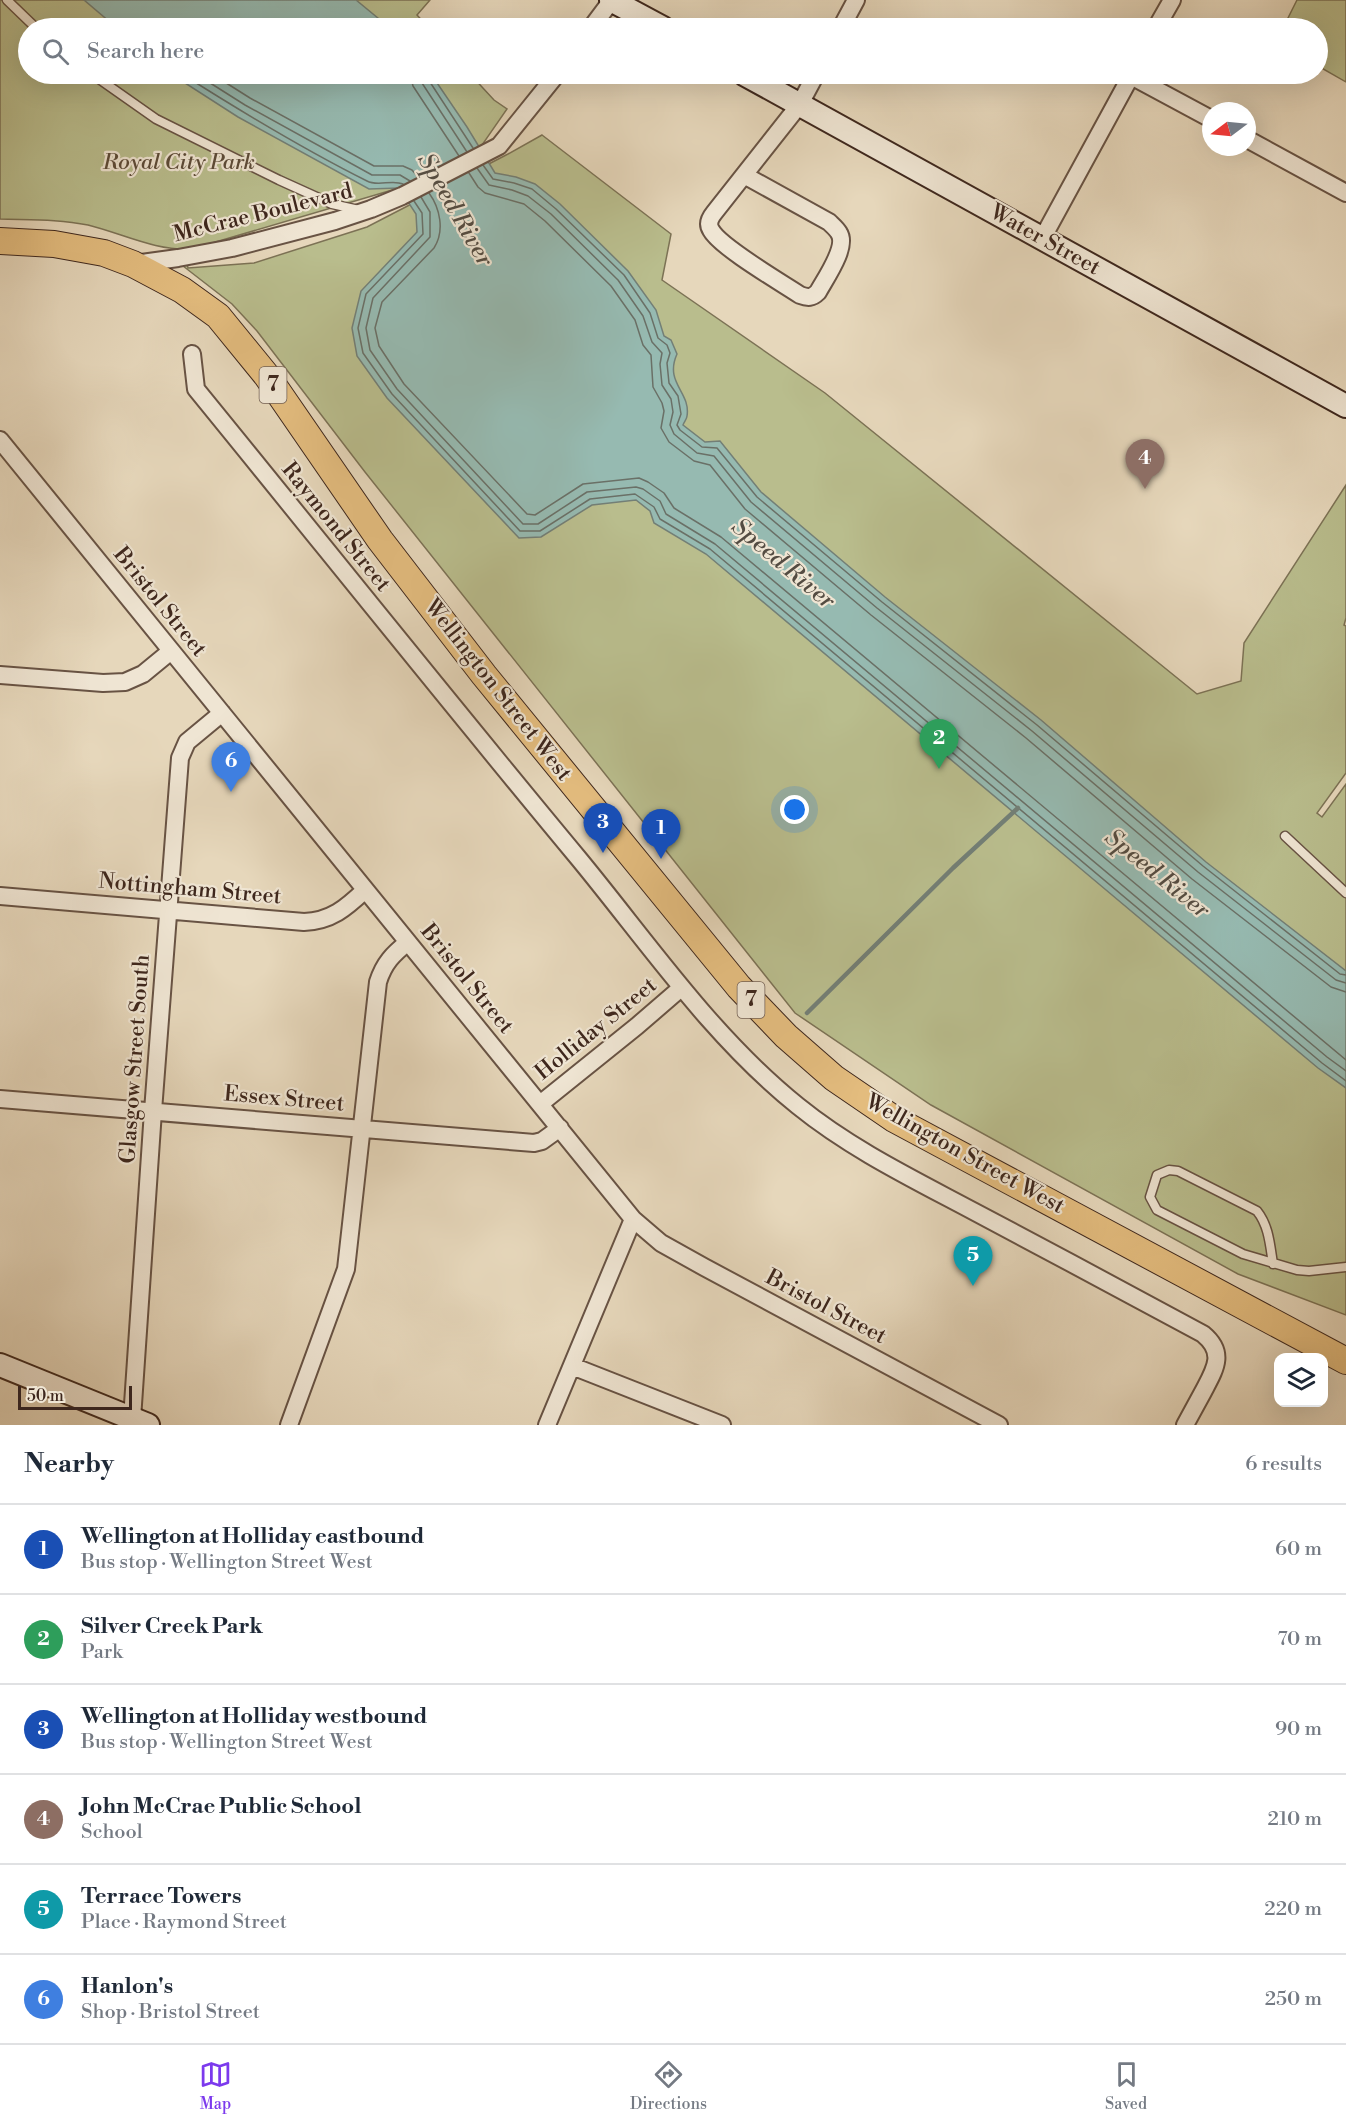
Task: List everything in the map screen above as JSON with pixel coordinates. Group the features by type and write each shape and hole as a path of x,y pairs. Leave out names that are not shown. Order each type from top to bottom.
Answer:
{"main road":[{"name":"Wellington Street West","path":"0,241 79,247 133,264 182,290 218,316 267,376 381,540 484,675 739,987 786,1036 834,1078 894,1119 1346,1360"}],"street":[{"path":"598,18 612,0 645,18"},
{"path":"846,18 856,0"},
{"path":"1162,18 1172,0"},
{"name":"McCrae Boulevard","path":"133,264 232,248 364,212 402,196 499,146 513,132 549,84"},
{"name":"Water Street","path":"763,84 1346,406"},
{"path":"744,175 829,222 840,233 842,243 839,252 818,292 813,297 807,298 800,295 720,241 711,230 710,220 714,213 800,104 811,84"},
{"path":"1042,239 1126,84"},
{"path":"1147,84 1202,115"},
{"path":"1256,144 1346,193"},
{"name":"Raymond Street","path":"192,354 196,390 681,988 766,1079 801,1109 841,1137 896,1170 1196,1330 1211,1341 1216,1350 1215,1368 1185,1425"},
{"name":"Bristol Street","path":"1,443 633,1219 661,1243 999,1425"},
{"path":"0,675 103,683 125,682 142,674 171,651"},
{"name":"Glasgow Street South","path":"137,1423 153,1111 180,758 188,742 222,713"},
{"name":"Nottingham Street","path":"0,896 314,922 326,920 339,913 365,890"},
{"path":"289,1425 345,1269 378,982 385,964 408,942"},
{"name":"Holliday Street","path":"540,1104 681,988"},
{"name":"Essex Street","path":"0,1099 534,1143 542,1141 560,1128"},
{"path":"547,1425 633,1219"},
{"path":"0,1365 137,1423"},
{"path":"572,1365 722,1425"}],"lane":[{"path":"7,0 26,18"},
{"path":"106,84 156,119 185,134 332,204 364,212"},
{"path":"1285,836 1346,893"},
{"path":"1273,1264 1269,1235 1263,1219 1257,1212 1178,1171 1162,1171 1157,1175 1150,1197 1157,1209 1230,1249 1273,1264 1309,1271 1346,1267"}],"green space":[{"name":"Royal City Park","path":"0,0 430,0 417,15 420,18 18,18 18,84 479,84 494,100 507,109 480,148 399,188 192,249 152,245 77,223 0,219"},
{"path":"1297,0 1346,0 1346,82 1328,72 1328,18 1288,18"},
{"path":"542,135 671,234 662,280 825,393 1197,694 1241,681 1244,643 1346,485 1346,618 1344,625 1346,626 1346,773 1317,813 1322,817 1346,784 1346,1315 1238,1274 931,1105 795,1013 365,472 257,331 232,304 183,266 187,264 188,268 254,263 367,227"}],"water":[{"path":"84,0 356,0 378,18 105,18"},
{"name":"Speed River","path":"187,84 438,84 495,173 535,184 560,204 628,271 656,310 664,336 671,340 677,354 674,373 687,408 687,417 683,425 705,442 720,441 761,492 885,597 1041,720 1206,862 1346,971 1346,1088 1318,1068 706,554 654,523 650,511 636,500 592,505 541,537 519,538 387,398 357,356 352,328 361,291 417,232 416,214 399,188 369,189 238,117"}],"waterway":[{"path":"807,1013 953,868 1018,808"}],"place":[{"name":"John McCrae Public School","path":"1145,489"},
{"name":"Silver Creek Park","path":"939,769"},
{"name":"Hanlon's","path":"231,792"},
{"name":"Wellington at Holliday westbound","path":"603,853"},
{"name":"Wellington at Holliday eastbound","path":"661,859"},
{"name":"Terrace Towers","path":"973,1286"}]}
